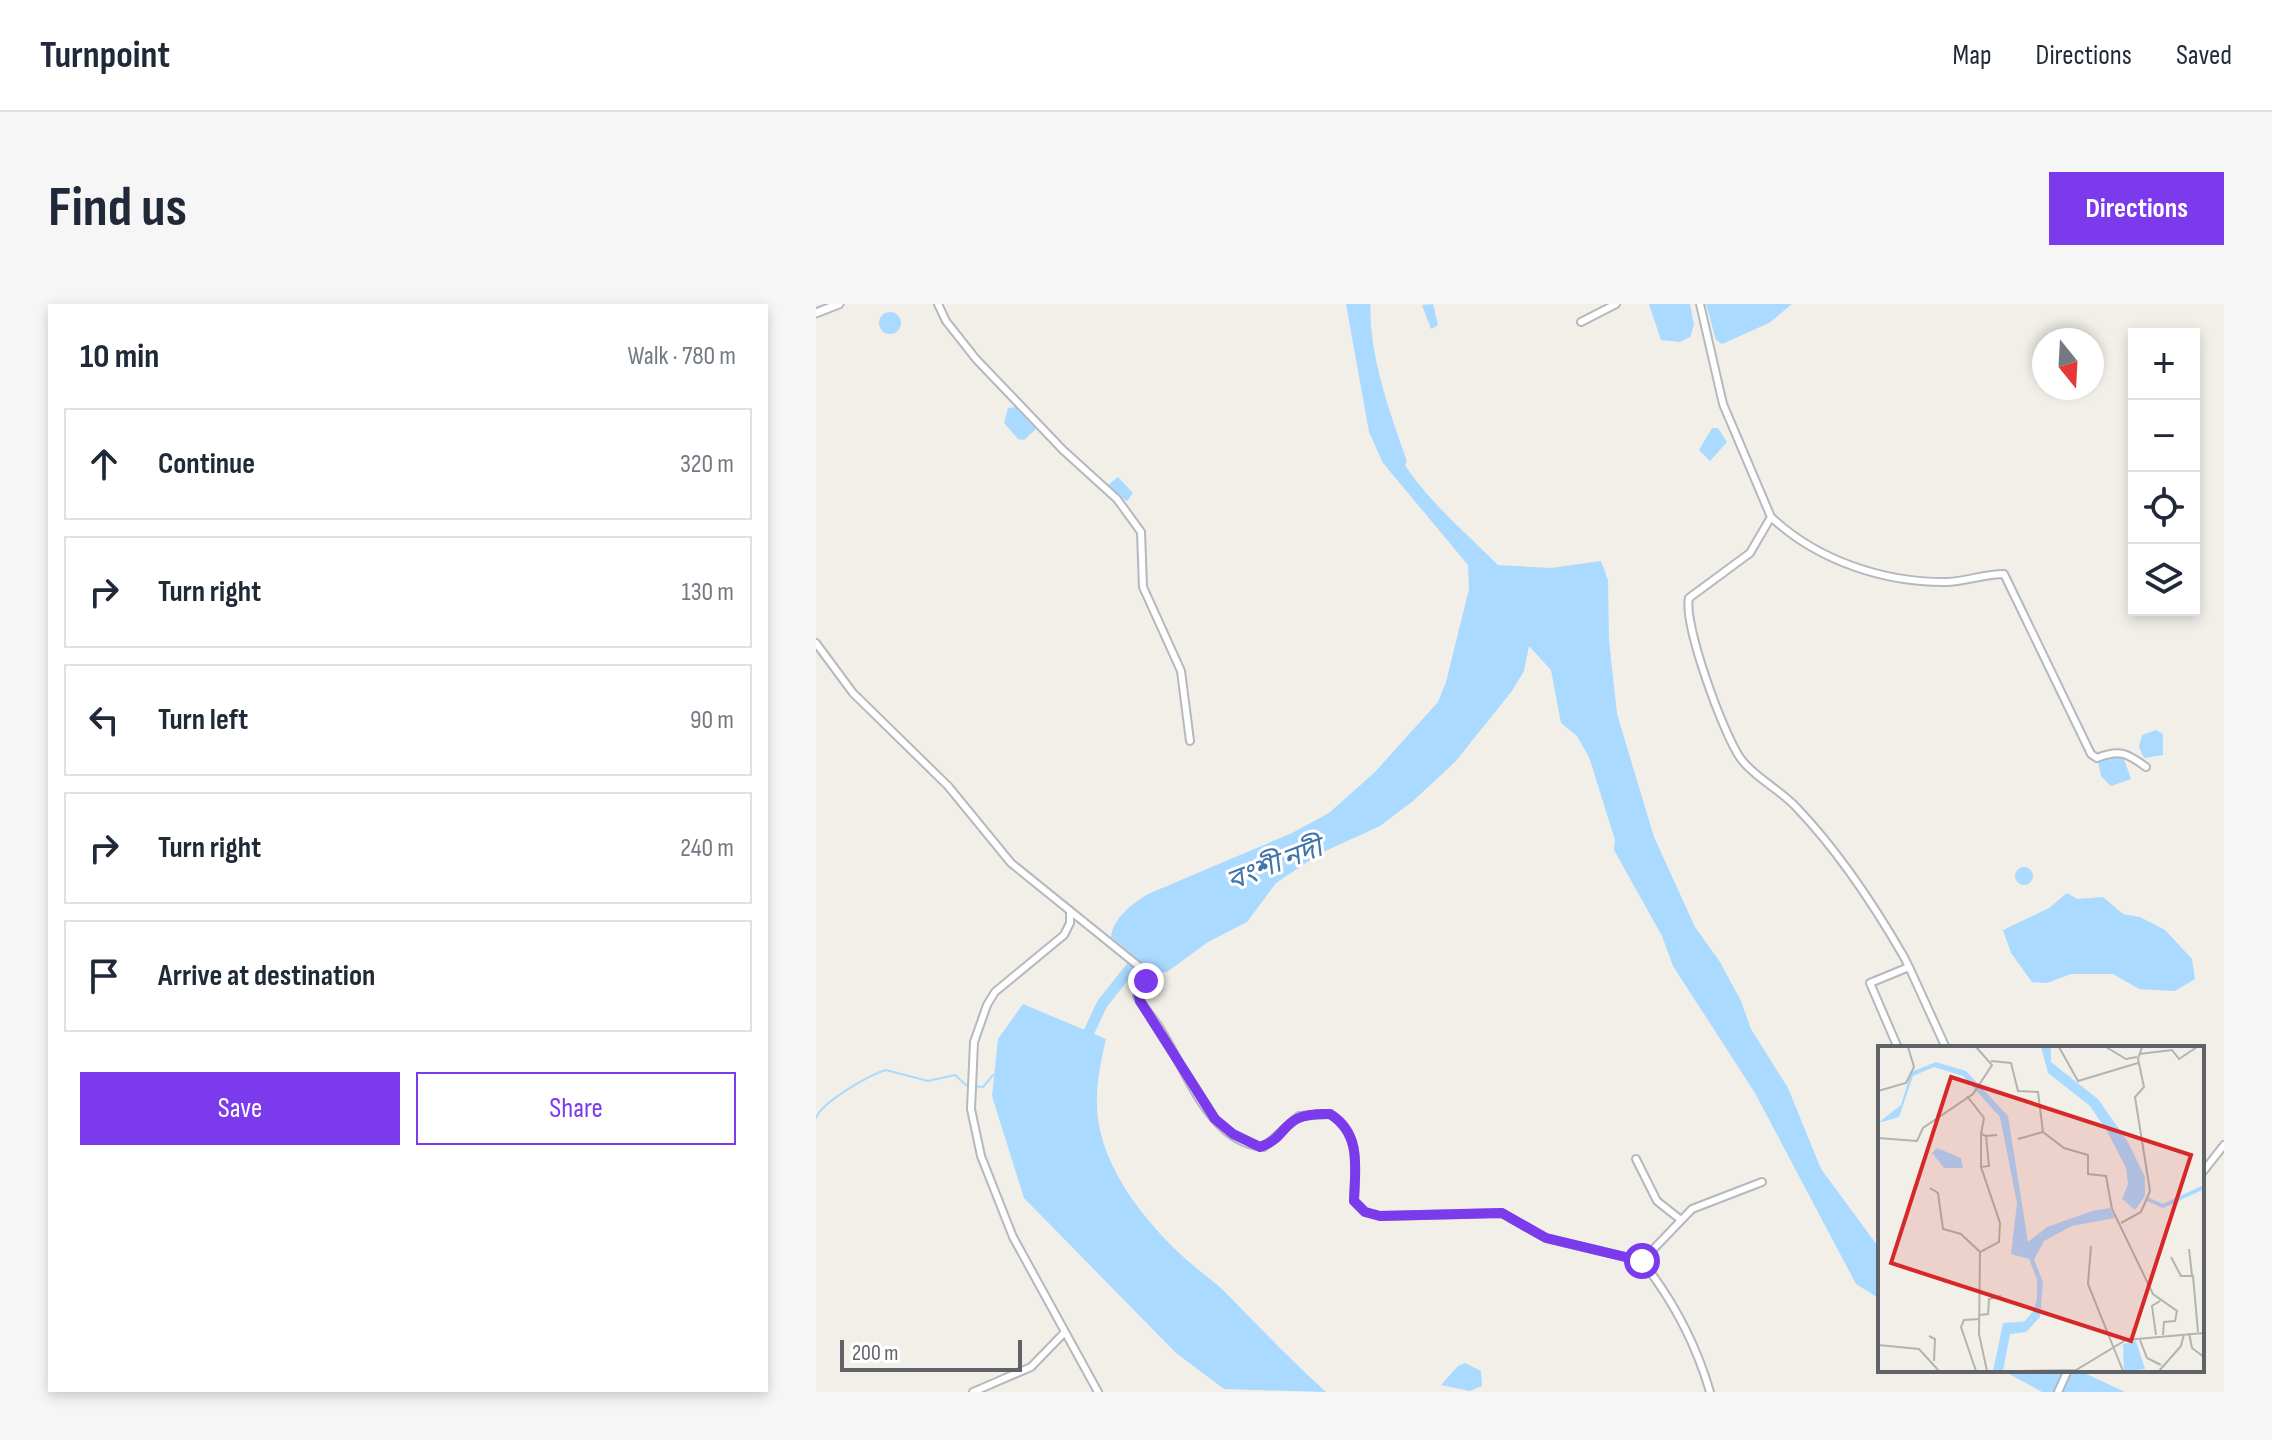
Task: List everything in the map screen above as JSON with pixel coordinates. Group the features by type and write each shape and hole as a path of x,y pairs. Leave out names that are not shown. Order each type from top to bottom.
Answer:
{"street":[{"path":"816,313 839,304"},
{"path":"938,304 946,321 976,359 1063,450 1117,499 1141,532 1143,587 1181,671 1190,741"},
{"path":"1581,322 1616,304"},
{"path":"1700,304 1723,404 1771,517 1838,561 1900,581 1951,582 2004,574 2091,754 2097,758 2112,751 2123,752 2146,767"},
{"path":"1771,517 1750,553 1687,602 1714,706 1741,759 1781,791 1817,831 1891,934 1945,1046"},
{"path":"816,643 853,693 948,786 991,842 1070,913 1135,961 1147,976 1137,996 1161,1029 1185,1075 1215,1119 1250,1145 1264,1147 1299,1116 1330,1114 1344,1126 1356,1149 1354,1201 1365,1212 1380,1216 1502,1213 1546,1238 1642,1261 1649,1275 1665,1291 1697,1349 1710,1392"},
{"path":"1070,913 1070,923 1064,935 995,992 987,1005 976,1034 971,1109 981,1156 1022,1256 1098,1392"},
{"path":"1897,1046 1870,983 1909,967"},
{"path":"2204,1170 2224,1145"},
{"path":"1636,1159 1657,1201 1681,1220"},
{"path":"1642,1261 1692,1209 1762,1182"},
{"path":"973,1392 1031,1367 1064,1333"},
{"path":"2058,1392 2067,1372"}],"water":[{"path":"1346,304 1363,304 1366,343 1375,387 1396,449 1425,492 1449,517 1498,565 1551,568 1601,561 1608,580 1609,640 1617,714 1654,837 1695,927 1720,962 1741,1001 1751,1029 1788,1088 1821,1169 1878,1246 1878,1298 1856,1284 1755,1093 1673,966 1662,936 1614,850 1615,840 1589,757 1577,736 1561,723 1551,670 1529,646 1524,671 1512,691 1455,762 1413,801 1380,826 1321,853 1276,883 1247,922 1208,942 1167,972 1155,973 1111,937 1119,918 1148,894 1292,833 1329,813 1375,772 1438,702 1446,682 1469,589 1468,565 1383,463 1369,432"},
{"path":"1433,304 1438,325 1431,329 1422,305"},
{"path":"1649,304 1690,304 1694,325 1690,337 1680,342 1661,340"},
{"path":"1706,304 1792,304 1769,323 1722,344 1716,340"},
{"path":"890,312 898,315 901,323 898,331 890,334 882,331 879,323 882,315"},
{"path":"1017,407 1037,428 1024,440 1018,439 1004,423 1008,408"},
{"path":"1712,428 1718,428 1727,442 1710,461 1699,450"},
{"path":"1118,477 1133,493 1127,501 1107,486"},
{"path":"2156,730 2163,734 2163,755 2144,758 2139,747 2142,735"},
{"path":"2123,756 2131,779 2111,786 2101,776 2098,761"},
{"path":"2020,867 2028,867 2033,876 2031,883 2020,885 2015,880 2015,872"},
{"path":"2067,893 2077,899 2103,897 2123,914 2140,917 2165,930 2192,959 2195,979 2175,991 2139,989 2113,974 2071,974 2047,983 2032,982 2011,953 2003,930 2049,908"},
{"path":"1023,1004 1106,1039 1098,1084 1098,1118 1105,1149 1123,1185 1174,1248 1221,1289 1326,1392 1224,1389 1176,1353 1024,1198 992,1096 998,1039"},
{"path":"1465,1363 1481,1371 1482,1386 1470,1391 1441,1385 1458,1366"},
{"path":"2006,1372 2082,1372 2125,1392 2042,1392"}],"waterway":[{"name":"বংশী নদী","path":"1365,304 1371,363 1401,461"},
{"name":"বংশী নদী","path":"1083,1045 1102,1004 1141,955"},
{"path":"816,1118 836,1097 886,1070 928,1081 955,1075 966,1085 983,1087 993,1075"}],"route":[{"path":"1146,981 1137,996 1161,1029 1185,1075 1215,1119 1250,1145 1264,1147 1287,1123 1299,1116 1312,1113 1330,1114 1337,1118 1356,1149 1354,1201 1365,1212 1380,1216 1502,1213 1546,1238 1642,1261"}]}
